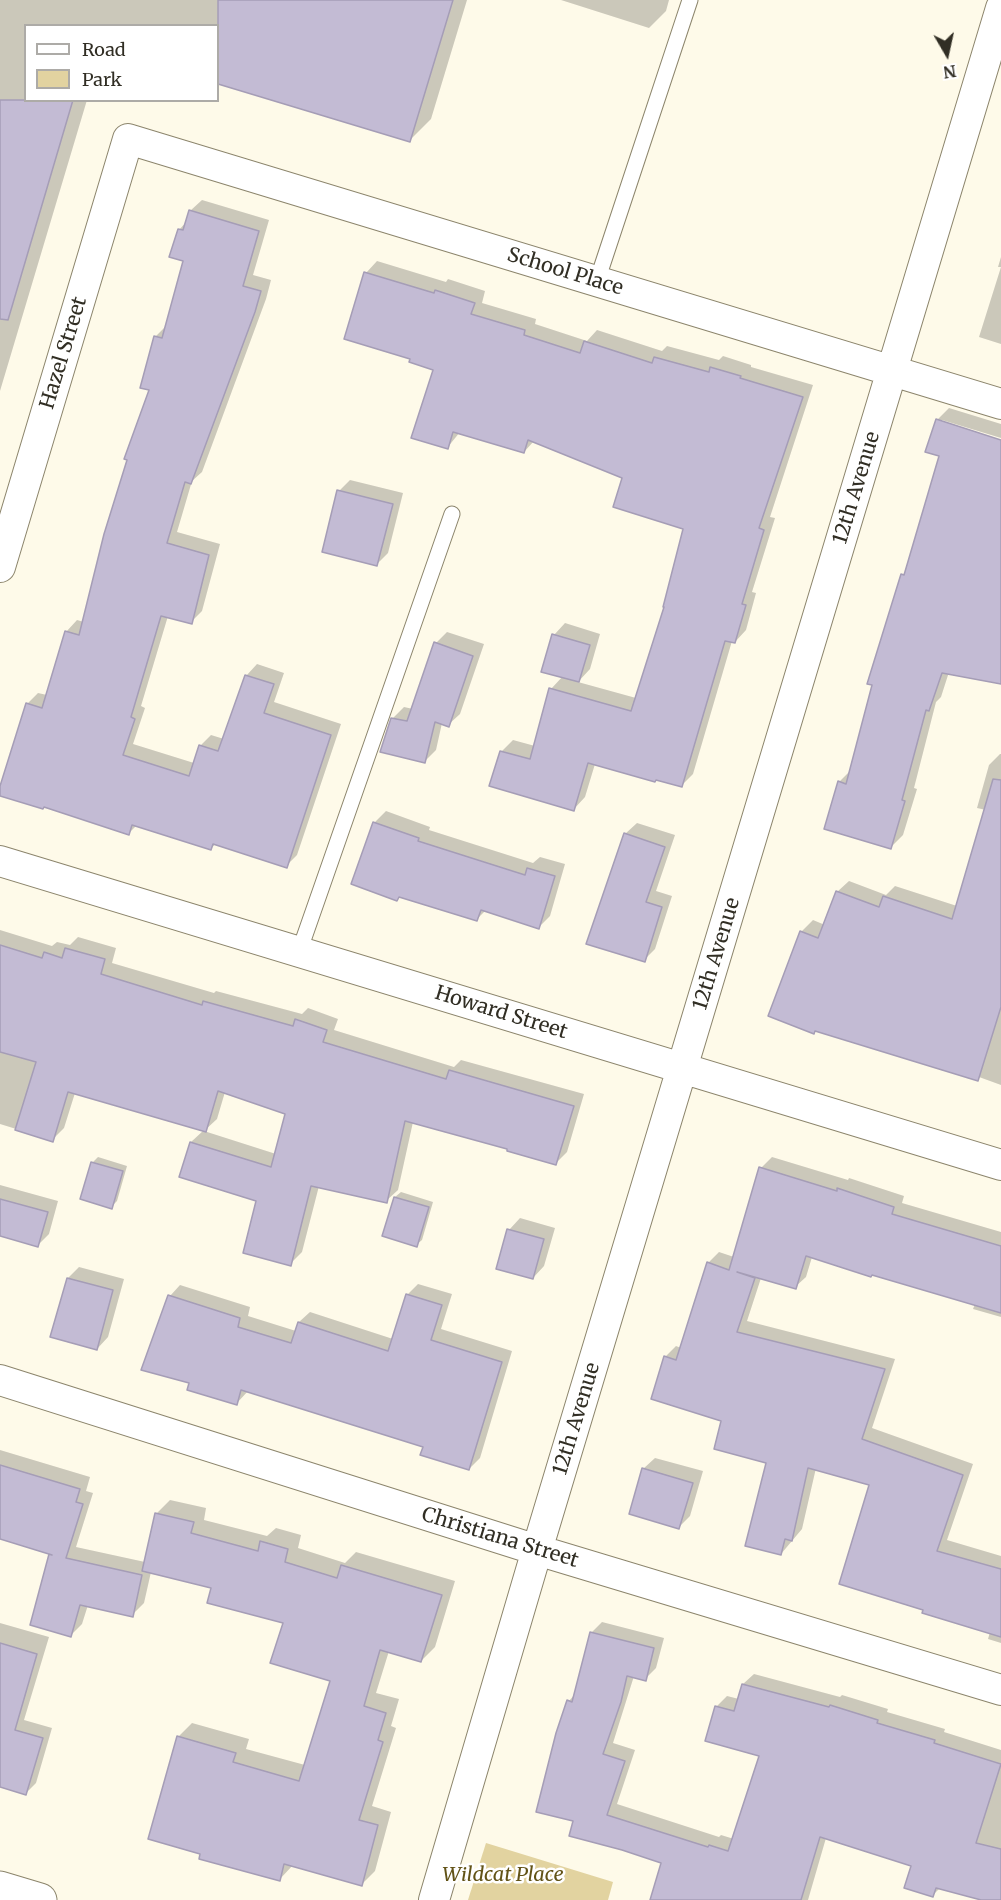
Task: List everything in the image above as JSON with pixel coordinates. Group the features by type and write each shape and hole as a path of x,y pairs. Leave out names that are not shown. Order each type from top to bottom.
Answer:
{"main road":[{"path":"0,1888 40,1900"}],"street":[{"name":"12th Avenue","path":"434,1900 537,1550 1001,8"},
{"name":"School Place","path":"128,139 1001,404"},
{"name":"Hazel Street","path":"0,567 128,139"},
{"name":"Howard Street","path":"0,861 1001,1165"},
{"name":"Christiana Street","path":"0,1380 537,1550 1001,1690"}],"lane":[{"path":"597,281 690,0"},
{"path":"299,952 452,514"}],"green space":[{"name":"Wildcat Place","path":"486,1843 613,1882 608,1900 468,1900"}],"building":[{"path":"218,0 453,0 410,142 219,84"},
{"path":"0,100 72,102 8,320 0,319"},
{"path":"189,210 259,231 243,286 261,291 191,484 185,482 167,543 209,555 192,624 161,616 131,717 135,719 123,755 189,776 199,745 218,751 245,675 274,684 264,713 331,735 287,868 213,844 211,850 132,825 129,835 44,807 43,809 0,796 0,786 26,703 42,708 65,631 79,635 104,534 127,460 124,459 149,390 140,388 154,336 162,338 183,261 169,257 178,229 183,230"},
{"path":"364,272 475,303 471,314 525,330 524,335 580,353 584,341 652,363 654,357 709,372 710,367 803,397 759,528 764,530 742,604 746,605 735,643 725,641 682,787 656,780 655,782 588,763 574,811 489,786 500,751 530,759 549,688 631,711 664,607 683,529 613,507 622,478 528,440 524,453 453,432 448,449 411,438 433,370 409,362 410,359 344,339"},
{"path":"936,419 1001,440 1001,684 942,673 929,711 926,710 902,800 905,801 891,849 824,829 838,781 846,784 872,685 867,684 901,574 904,575 939,456 925,452"},
{"path":"337,490 393,504 377,566 322,552"},
{"path":"552,634 590,645 579,682 541,672"},
{"path":"434,642 473,656 449,727 435,722 425,763 380,752 391,718 407,721"},
{"path":"993,779 1001,780 1001,1007 978,1081 815,1031 814,1034 768,1016 800,931 818,938 836,891 879,907 883,896 952,919"},
{"path":"373,822 419,838 418,841 525,875 527,868 555,876 539,929 481,910 477,921 399,897 397,901 351,884"},
{"path":"624,833 665,847 646,902 662,907 645,962 586,944"},
{"path":"0,945 42,958 44,952 62,958 65,948 105,959 101,974 202,1005 203,1001 293,1026 295,1019 327,1030 323,1042 446,1079 449,1070 574,1106 556,1165 405,1121 387,1203 311,1186 291,1266 243,1253 256,1201 179,1177 190,1142 271,1167 285,1114 218,1091 206,1132 68,1092 53,1142 15,1130 36,1062 0,1052"},
{"path":"91,1162 123,1171 112,1209 80,1199"},
{"path":"759,1167 837,1191 837,1188 894,1207 892,1214 1001,1246 1001,1313 872,1275 871,1277 806,1256 796,1289 737,1272 755,1278 737,1332 885,1369 862,1439 963,1475 937,1551 1001,1569 1001,1637 839,1584 869,1485 808,1468 792,1541 785,1539 781,1555 745,1546 766,1463 714,1449 721,1421 651,1399 664,1356 676,1360 707,1262 729,1270"},
{"path":"394,1197 429,1207 417,1247 382,1236"},
{"path":"0,1199 48,1212 38,1247 0,1236"},
{"path":"507,1229 544,1239 533,1279 496,1269"},
{"path":"67,1278 113,1290 97,1350 50,1337"},
{"path":"406,1294 442,1305 431,1340 502,1362 469,1470 420,1455 423,1447 241,1390 237,1405 187,1390 189,1383 141,1370 168,1295 240,1318 238,1327 291,1343 298,1322 388,1351"},
{"path":"0,1465 80,1489 76,1502 83,1504 66,1558 142,1575 133,1617 80,1605 71,1637 30,1625 49,1554 0,1539"},
{"path":"642,1468 693,1483 679,1529 629,1514"},
{"path":"155,1513 194,1522 191,1533 258,1551 260,1541 288,1549 285,1562 337,1578 341,1565 442,1595 421,1662 380,1650 364,1706 386,1713 378,1740 383,1742 359,1820 378,1825 362,1886 284,1864 280,1881 199,1859 200,1854 148,1839 177,1736 236,1753 233,1762 299,1781 330,1681 270,1663 283,1623 207,1603 211,1588 142,1571"},
{"path":"590,1632 654,1648 646,1681 627,1676 621,1702 603,1754 625,1761 607,1815 708,1847 709,1845 728,1851 759,1756 705,1741 715,1706 734,1711 742,1684 829,1707 830,1705 878,1720 877,1723 935,1740 934,1743 1001,1764 976,1843 1001,1849 1001,1900 981,1900 936,1888 933,1897 904,1888 911,1866 820,1837 801,1900 650,1900 661,1863 569,1836 573,1821 536,1812 556,1733 567,1700 572,1702"},
{"path":"0,1643 37,1654 15,1730 43,1738 26,1795 0,1787"}]}
